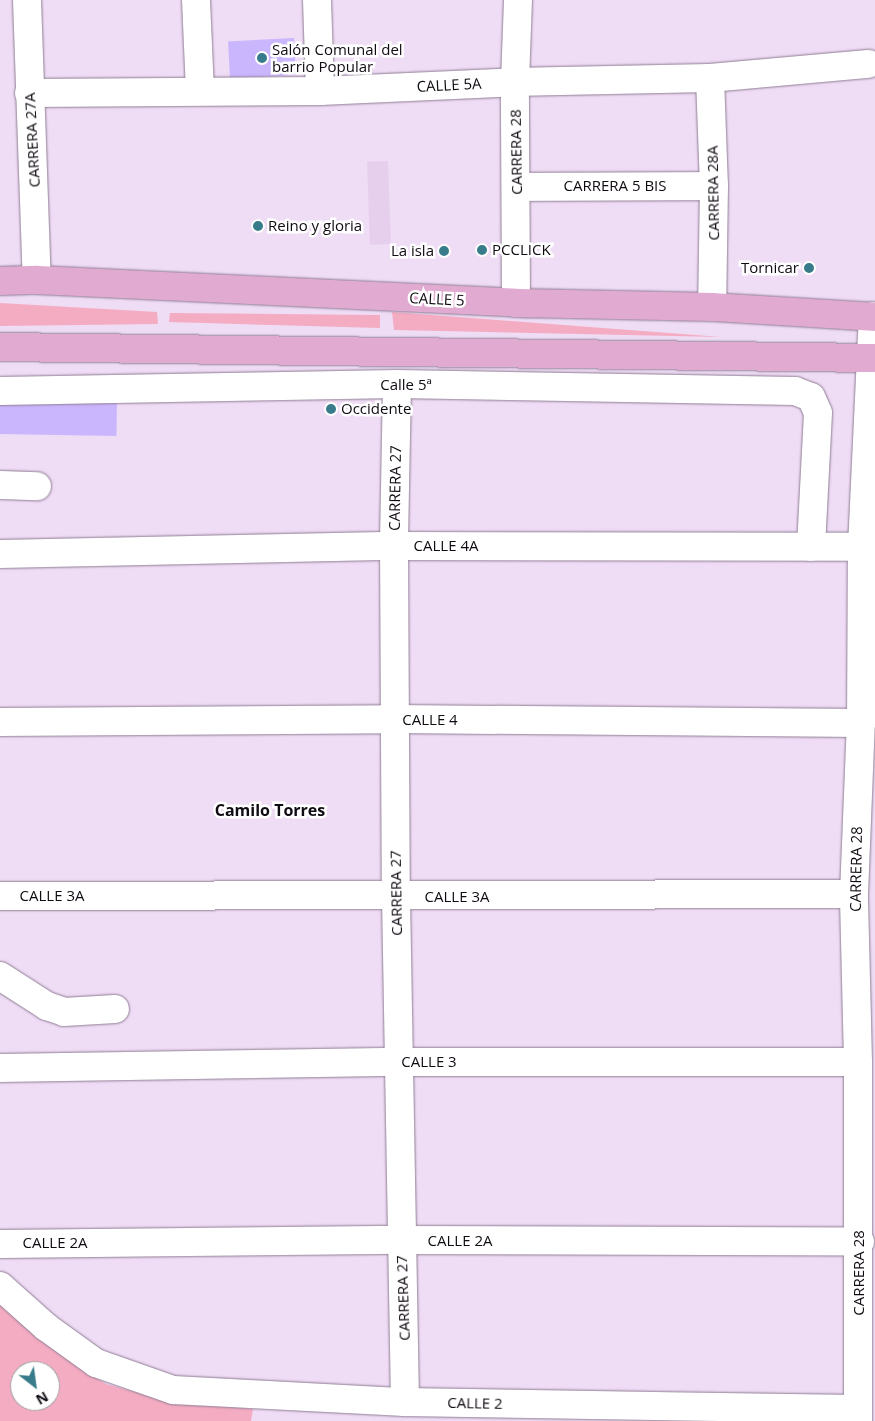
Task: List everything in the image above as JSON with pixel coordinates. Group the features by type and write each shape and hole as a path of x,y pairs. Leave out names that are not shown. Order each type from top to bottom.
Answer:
{"main road":[{"name":"CALLE 5","path":"0,281 37,280 516,303 712,307 874,316"},
{"path":"0,347 873,358"}],"street":[{"name":"CARRERA 27A","path":"27,0 37,280"},
{"path":"196,0 200,91"},
{"path":"317,0 320,91"},
{"name":"CARRERA 28","path":"516,303 515,82 518,0"},
{"name":"CALLE 5A","path":"29,93 320,91 515,82 710,78 868,64"},
{"name":"CARRERA 28A","path":"710,78 714,186 712,307"},
{"name":"CARRERA 5 BIS","path":"516,187 714,186"},
{"name":"CARRERA 28","path":"858,1415 865,1257 858,1062 866,1014 854,894 861,723 862,547 874,316"},
{"name":"Calle 5ª","path":"0,390 397,384 795,391 811,397 818,413 811,547"},
{"name":"CARRERA 27","path":"397,384 394,546 396,897 405,1402"},
{"path":"0,485 36,486"},
{"name":"CALLE 4A","path":"0,554 394,546 862,547"},
{"name":"CALLE 4","path":"0,722 395,720 861,723"},
{"name":"CALLE 3A","path":"0,896 396,897 854,894"},
{"path":"0,976 46,1006 64,1012 115,1009"},
{"name":"CALLE 3","path":"0,1068 399,1062 858,1062"},
{"name":"CALLE 2A","path":"0,1244 401,1240 865,1257"},
{"name":"CALLE 2","path":"0,1286 46,1328 96,1363 173,1390 405,1402 858,1415"}],"shaded area":[{"path":"388,161 391,244 370,245 367,162"},
{"path":"0,303 157,312 158,324 0,326"},
{"path":"392,312 721,337 394,330"},
{"path":"170,313 380,315 380,328 169,322"},
{"path":"0,1302 65,1358 106,1384 165,1400 253,1409 251,1421 0,1421"}],"building":[{"name":"Salón Comunal del barrio Popular","path":"294,38 296,75 230,78 228,41"},
{"path":"0,401 117,403 116,436 0,434"}],"place":[{"name":"Salón Comunal del barrio Popular","path":"262,58"},
{"name":"Reino y gloria","path":"258,226"},
{"name":"PCCLICK","path":"482,250"},
{"name":"La isla","path":"444,251"},
{"name":"Tornicar","path":"809,268"},
{"name":"Occidente","path":"331,409"}],"district":[{"name":"Camilo Torres","path":"270,810"}]}
